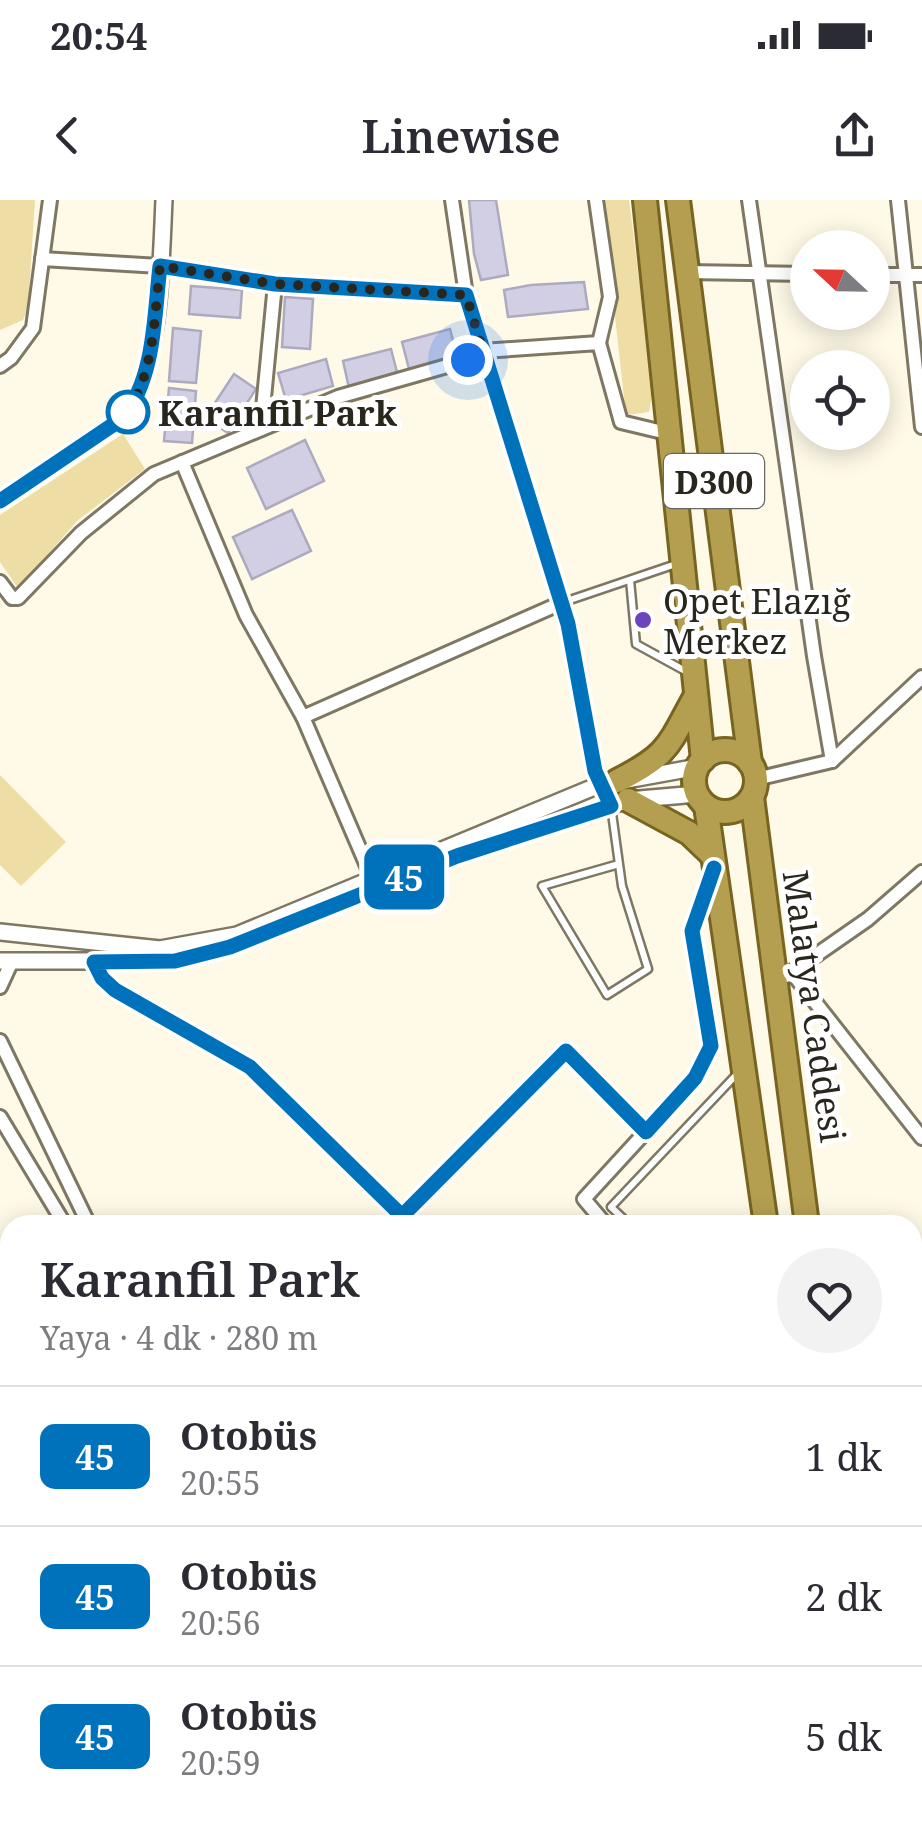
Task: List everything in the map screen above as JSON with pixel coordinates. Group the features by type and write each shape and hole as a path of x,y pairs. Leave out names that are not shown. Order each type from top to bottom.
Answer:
{"highway":[{"name":"D300","path":"645,200 671,434 700,763"},
{"name":"Malatya Caddesi","path":"678,200 753,780 783,977 806,1215"},
{"path":"694,686 670,745 614,793 689,833 713,861"},
{"path":"701,800 726,812 746,805 753,780 744,756 718,751 700,763 694,780 713,861 765,1215"}],"street":[{"path":"0,366 12,358 33,328 50,200"},
{"path":"0,501 123,418 135,403 147,370 164,200"},
{"path":"452,200 466,295 561,603 614,793"},
{"path":"596,200 610,297 599,343 621,422 671,434"},
{"path":"749,200 832,761"},
{"path":"898,200 922,427"},
{"path":"42,259 160,266 275,284 466,295"},
{"path":"686,272 790,274"},
{"path":"890,276 922,275"},
{"path":"261,429 275,284"},
{"path":"0,582 12,598 18,598 81,533 154,474 338,396 468,360 483,351 599,343"},
{"path":"182,462 246,615 303,717 373,880"},
{"path":"303,717 561,603"},
{"path":"753,780 832,761 922,678"},
{"path":"0,932 160,949 236,935 373,880 700,763"},
{"path":"0,987 6,962 175,961 230,947 614,793 701,800"},
{"path":"598,1215 584,1199 695,1078 711,1046 692,931 713,861"},
{"path":"922,872 868,919 783,977 922,1138"},
{"path":"94,962 102,978 115,990 250,1067 401,1215"},
{"path":"0,1040 83,1215"},
{"path":"403,1215 566,1051 646,1132"},
{"path":"0,1117 59,1215"}],"lane":[{"path":"561,603 682,562"},
{"path":"630,580 636,644 694,686"},
{"path":"614,793 622,886 648,969 607,995 542,886 619,864"},
{"path":"619,1215 611,1207 743,1067"}],"shaded area":[{"path":"0,200 35,200 28,308 23,320 0,330"},
{"path":"602,200 629,200 653,389 649,412 626,415"},
{"path":"123,434 145,469 78,520 18,588 0,562 0,515"},
{"path":"0,775 66,842 21,886 0,865"}],"building":[{"path":"469,200 496,200 508,275 481,280 474,254"},
{"path":"584,282 588,309 508,317 504,290"},
{"path":"191,286 242,290 240,318 189,314"},
{"path":"285,297 313,299 310,349 282,347"},
{"path":"173,328 201,331 196,383 169,381"},
{"path":"450,329 457,356 409,369 402,342"},
{"path":"391,349 398,376 349,388 343,361"},
{"path":"326,359 333,386 286,400 278,373"},
{"path":"234,374 256,389 228,433 205,418"},
{"path":"169,388 196,391 192,443 164,441"},
{"path":"305,440 324,481 266,509 247,468"},
{"path":"292,510 311,551 252,579 233,537"}],"bus line":[{"name":"45","path":"0,501 123,418 135,403 147,370 160,266 275,284 466,295 568,624 595,771 611,806 457,856 230,947 175,961 94,962 102,978 115,990 250,1067 401,1215"},
{"name":"45","path":"403,1215 566,1051 646,1132 695,1078 711,1046 692,931 714,868"}],"place":[{"name":"Karanfil Park","path":"128,412"},
{"name":"Opet Elazığ Merkez","path":"643,620"}],"route":[{"path":"128,412 123,418 135,403 147,370 160,266 275,284 466,295 483,351 468,360"}]}
